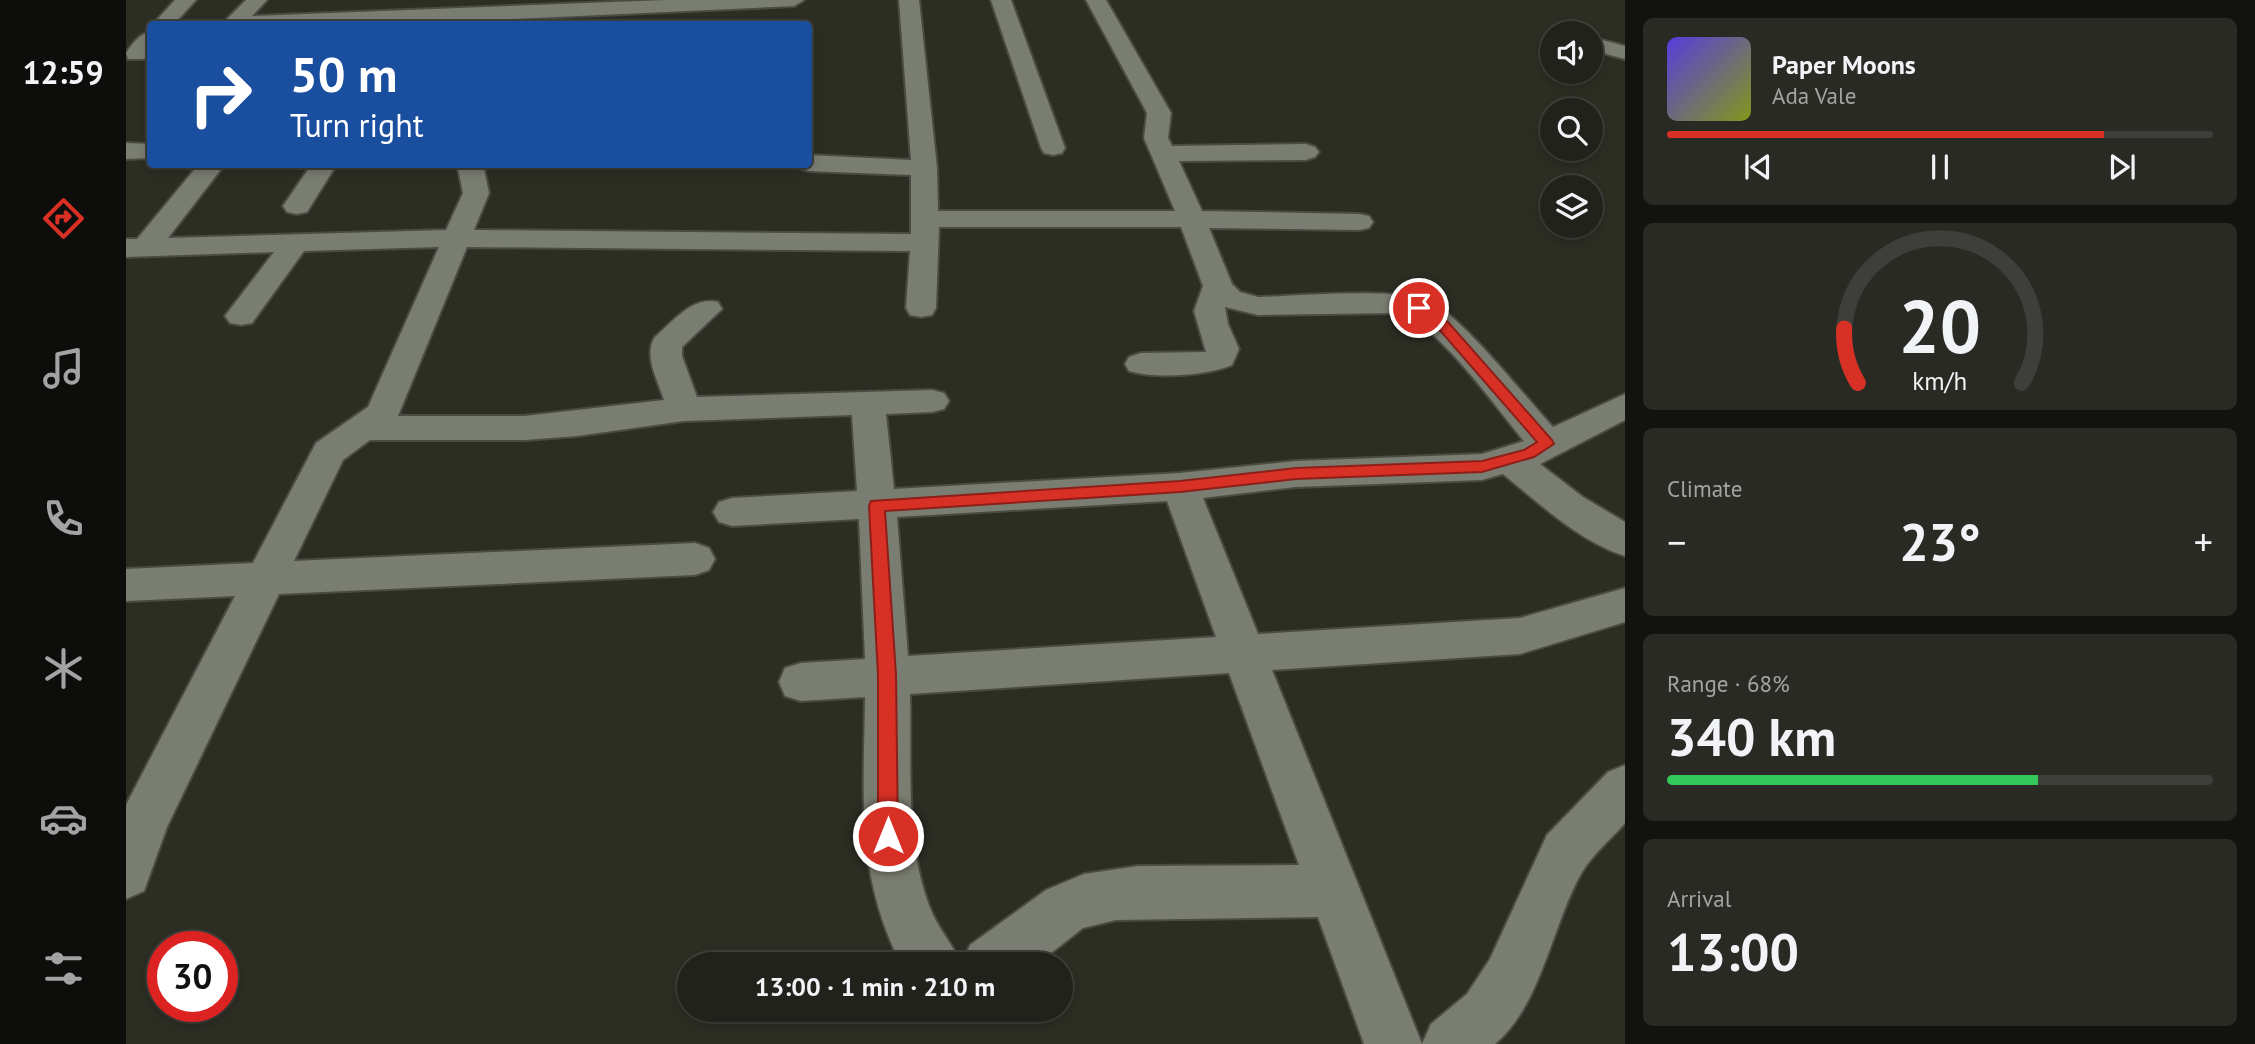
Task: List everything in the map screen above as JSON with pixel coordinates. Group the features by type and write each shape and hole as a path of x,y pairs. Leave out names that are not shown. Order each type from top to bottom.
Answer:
{"street":[{"path":"166,21 186,0"},
{"path":"236,21 257,0"},
{"path":"424,21 512,12 603,16 794,0 796,21"},
{"path":"909,0 924,168 926,231 922,308"},
{"path":"1001,0 1054,148"},
{"path":"1096,0 1159,113 1156,138 1218,286 1229,299 1245,304 1397,304 1419,308 1443,325 1547,444"},
{"path":"1603,47 1625,53"},
{"path":"126,151 147,151"},
{"path":"1163,153 1307,152"},
{"path":"812,163 924,168"},
{"path":"136,248 210,168"},
{"path":"297,206 322,168"},
{"path":"126,873 144,821 329,452 382,414 476,193 471,168"},
{"path":"136,248 457,238 926,231 1192,219 1359,222"},
{"path":"242,316 294,245"},
{"path":"1141,364 1210,362 1220,358 1223,349 1207,312 1208,302 1218,286"},
{"path":"684,409 666,356 666,344 707,309"},
{"path":"362,428 525,428 577,424 684,409 933,401"},
{"path":"868,404 887,675 888,836 894,877 922,952"},
{"path":"732,512 877,506 1180,486 1296,474 1472,468 1510,460 1566,437 1624,407"},
{"path":"1510,460 1570,507 1625,541"},
{"path":"1180,486 1393,1044"},
{"path":"126,585 695,559"},
{"path":"801,682 1520,636 1595,617 1625,605"},
{"path":"1451,1044 1487,1014 1508,978 1565,853 1625,788"},
{"path":"1005,952 1057,913 1077,902 1106,895 1138,892 1335,891"}],"route":[{"path":"888,836 887,675 877,506 1180,486 1296,474 1482,467 1529,454 1547,444 1443,325 1419,308"}]}
